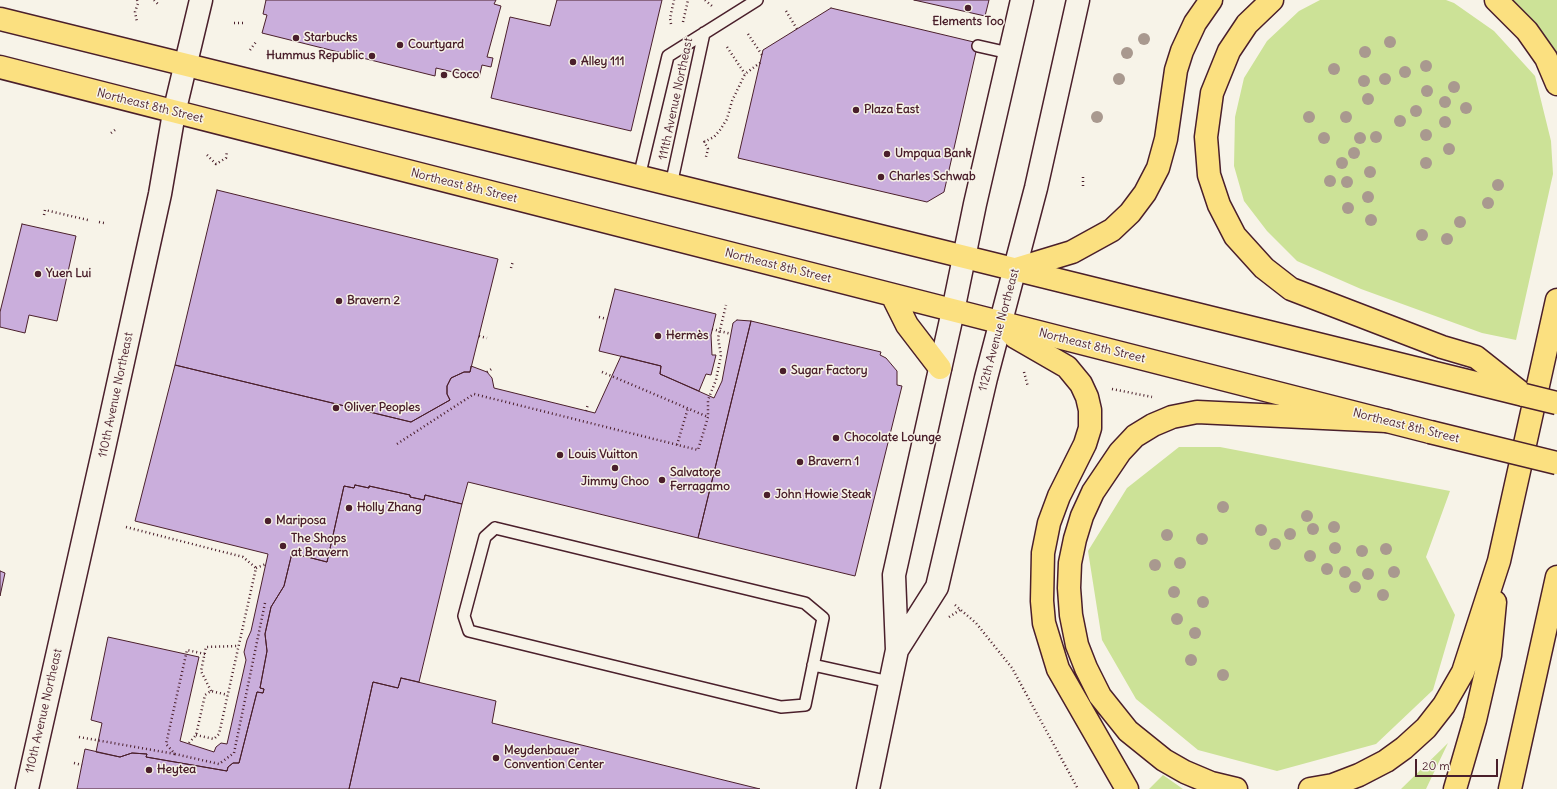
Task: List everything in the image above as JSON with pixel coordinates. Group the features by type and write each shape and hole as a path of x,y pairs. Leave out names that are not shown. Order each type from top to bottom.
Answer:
{"main road":[{"name":"110th Avenue Northeast","path":"27,789 108,434 160,194 174,113 201,0"},
{"name":"112th Avenue Northeast","path":"868,789 897,650 894,575 954,311 964,257 1022,0"},
{"name":"112th Avenue Northeast","path":"897,650 937,587 986,378 1016,269 1047,142 1078,0"},
{"path":"1016,269 1072,252 1112,230 1130,213 1145,193 1158,168 1166,139 1176,70 1182,51 1195,23 1212,0"},
{"path":"1272,0 1247,24 1229,51 1212,93 1206,136 1210,175 1219,205 1235,236 1264,268 1290,289 1442,347 1476,357 1524,395"},
{"path":"1496,0 1527,32 1546,58 1557,84"},
{"path":"0,19 1557,403"},
{"name":"Northeast 8th Street","path":"0,67 174,113 1557,463"},
{"path":"892,295 907,325 940,368"},
{"path":"1310,789 1333,785 1359,775 1386,761 1404,748 1426,728 1444,705 1463,672 1499,561 1557,300"},
{"path":"1002,323 1015,337 1067,367 1082,384 1087,397 1090,410 1090,428 1085,444 1059,496 1049,524 1043,553 1042,601 1044,623 1058,669 1127,789"},
{"path":"1236,789 1211,783 1184,772 1164,760 1128,731 1100,696 1086,668 1077,645 1071,615 1069,588 1070,563 1082,516 1092,492 1120,452 1135,436 1153,425 1172,417 1197,412 1387,421"},
{"path":"1455,789 1475,720 1490,655 1499,561"},
{"path":"1510,789 1557,577"}],"lane":[{"name":"111th Avenue Northeast","path":"671,185 704,33 757,0"},
{"path":"639,177 668,56 704,33"},
{"path":"978,46 1009,53"},
{"path":"495,528 805,603 823,618 813,665 805,705 782,707 469,631 464,616 485,537 495,528"},
{"path":"813,665 890,682"}],"path":[{"path":"137,0 138,3 135,12 137,22"},
{"path":"154,0 159,5"},
{"path":"671,24 670,18 674,0"},
{"path":"683,22 688,0"},
{"path":"704,0 713,7"},
{"path":"786,11 797,29"},
{"path":"234,23 246,22"},
{"path":"748,34 762,55"},
{"path":"250,50 256,42"},
{"path":"727,47 745,74"},
{"path":"706,157 708,149 704,142 714,137 725,124 735,94 745,74 761,62"},
{"path":"111,133 115,130"},
{"path":"207,155 216,164 226,158"},
{"path":"1082,178 1083,187"},
{"path":"44,215 45,210 88,220"},
{"path":"99,222 104,223"},
{"path":"512,268 513,261"},
{"path":"398,444 474,394 698,450 708,417 708,400 716,380 721,355 718,338 726,305"},
{"path":"599,317 607,319"},
{"path":"712,329 731,334"},
{"path":"479,336 487,338"},
{"path":"487,372 493,368"},
{"path":"602,372 708,417"},
{"path":"1111,389 1155,398"},
{"path":"586,411 588,404"},
{"path":"677,445 688,408"},
{"path":"126,527 243,557 256,568"},
{"path":"256,568 266,564"},
{"path":"196,735 214,739 219,734 256,568"},
{"path":"79,737 175,754 219,764 234,753 265,603"},
{"path":"960,610 976,623 1012,668 1078,789"},
{"path":"211,691 201,671 206,647 239,646"},
{"path":"175,754 166,744 187,650 205,654"},
{"path":"189,743 196,735 205,695 211,691 228,695"},
{"path":"74,763 82,765"}],"green space":[{"path":"1320,0 1446,0 1454,3 1494,31 1535,76 1551,141 1553,174 1516,340 1482,333 1361,289 1297,261 1267,231 1244,201 1234,166 1235,117 1244,78 1267,41 1299,11"},
{"path":"1510,0 1557,0 1557,56 1531,19"},
{"path":"1179,447 1220,447 1450,491 1426,557 1455,615 1433,690 1376,744 1277,771 1198,750 1136,699 1102,640 1088,551 1127,488"},
{"path":"1448,743 1426,789 1401,789"},
{"path":"1163,775 1183,789 1149,789"}],"building":[{"name":"Courtyard","path":"266,0 496,0 494,4 501,6 487,57 493,58 491,67 482,65 479,78 436,68 435,76 262,33 267,15 263,14"},
{"name":"Alley 111","path":"557,0 662,0 631,131 491,98 510,17 550,26"},
{"name":"Elements Too","path":"914,0 989,0 985,16"},
{"name":"Plaza East","path":"831,8 978,43 944,192 927,202 738,158 763,50"},
{"name":"Bravern 2","path":"217,190 498,259 470,372 464,372 451,378 447,386 447,394 450,400 411,422 175,365"},
{"name":"Yuen Lui","path":"22,224 76,236 57,321 29,315 25,333 0,327 0,312"},
{"path":"615,289 716,314 711,335 712,355 716,355 711,375 706,374 699,391 660,374 661,366 599,351"},
{"name":"The Shops at Bravern","path":"737,320 751,321 698,538 468,482 462,504 425,495 424,500 410,497 410,495 369,486 369,488 355,485 354,488 344,486 327,562 292,553 284,586 271,607 265,634 267,651 260,688 264,689 263,693 257,692 239,763 233,763 228,767 227,771 146,757 147,754 132,753 120,757 96,752 102,723 91,720 108,637 199,657 180,741 214,752 216,747 221,743 227,744 246,660 244,652 251,631 268,554 135,521 175,365 411,422 450,400 447,394 447,386 451,378 464,372 470,372 471,366 487,372 492,378 494,388 595,413 621,356 661,366 660,374 714,398 722,381 733,323"},
{"name":"Bravern 1","path":"751,321 881,352 880,355 886,358 897,371 897,385 902,386 855,576 698,538"},
{"path":"355,485 369,488 369,486 410,495 410,497 424,500 425,495 462,504 419,682 401,678 398,688 373,682 349,789 77,789 85,749 120,757 132,753 147,754 146,757 227,771 228,767 233,763 239,763 257,692 263,693 264,689 260,688 267,651 265,634 271,607 284,586 292,553 327,562 344,486 354,488"},
{"path":"0,571 5,573 0,596"},
{"name":"Meydenbauer Convention Center","path":"401,678 496,701 492,723 760,789 349,789 373,682 398,688"}],"place":[{"name":"Elements Too","path":"968,8"},
{"name":"Starbucks","path":"296,38"},
{"name":"Courtyard","path":"400,45"},
{"name":"Hummus Republic","path":"372,56"},
{"name":"Alley 111","path":"573,62"},
{"name":"Coco","path":"444,75"},
{"name":"Plaza East","path":"856,110"},
{"name":"Umpqua Bank","path":"887,154"},
{"name":"Charles Schwab","path":"881,177"},
{"name":"Yuen Lui","path":"38,274"},
{"name":"Bravern 2","path":"339,301"},
{"name":"Hermès","path":"658,336"},
{"name":"Sugar Factory","path":"783,371"},
{"name":"Oliver Peoples","path":"336,408"},
{"name":"Chocolate Lounge","path":"836,438"},
{"name":"Louis Vuitton","path":"560,455"},
{"name":"Bravern 1","path":"800,462"},
{"name":"Jimmy Choo","path":"615,468"},
{"name":"Salvatore Ferragamo","path":"662,480"},
{"name":"John Howie Steak","path":"767,495"},
{"name":"Holly Zhang","path":"349,508"},
{"name":"Mariposa","path":"268,521"},
{"name":"The Shops at Bravern","path":"283,546"},
{"name":"Meydenbauer Convention Center","path":"496,758"},
{"name":"Heytea","path":"149,770"}]}
